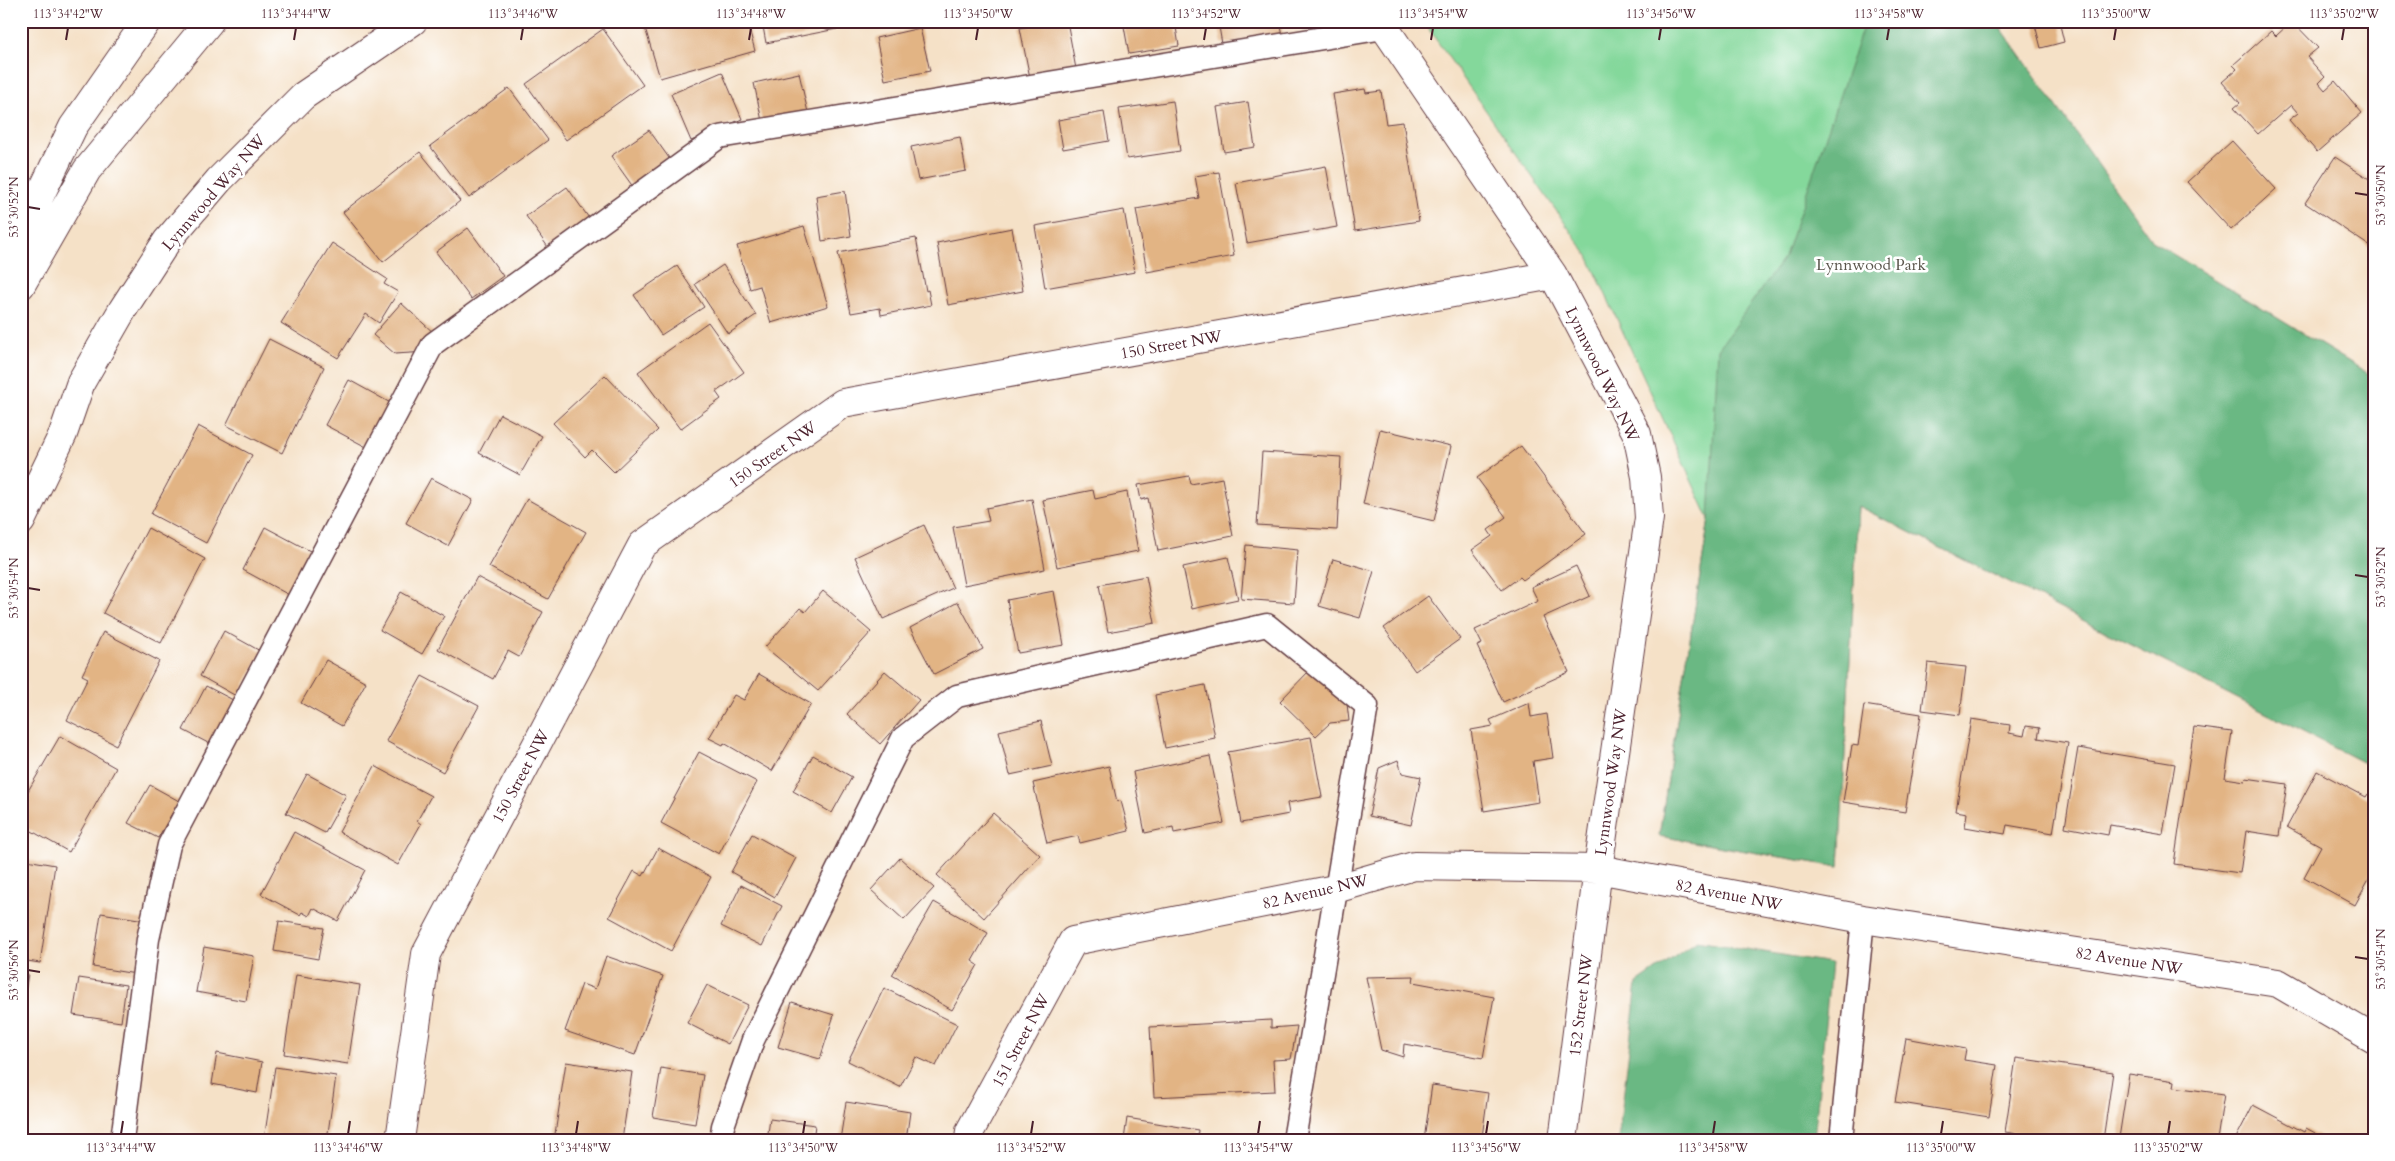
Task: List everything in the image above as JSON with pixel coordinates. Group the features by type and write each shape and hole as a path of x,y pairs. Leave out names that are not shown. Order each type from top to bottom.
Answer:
{"main road":[{"path":"21,235 73,127 147,21"},
{"path":"21,285 87,170 210,21"},
{"name":"Lynnwood Way NW","path":"21,521 63,434 81,382 167,241 219,180 303,96 413,21"},
{"name":"Lynnwood Way NW","path":"1382,25 1553,275 1637,434 1646,477 1649,518 1598,869"},
{"name":"150 Street NW","path":"400,1140 426,954 642,545 843,404 1553,275"},
{"name":"82 Avenue NW","path":"1073,941 1335,890 1414,866 1598,869 1863,919 2278,983 2374,1039"},
{"name":"152 Street NW","path":"1563,1140 1598,869"},
{"name":"151 Street NW","path":"968,1140 970,1131 1073,941"}],"lane":[{"path":"122,1140 148,939 169,845 433,344 719,137 1382,25"},
{"path":"721,1140 723,1126 753,1040 903,738 957,696 1267,625 1367,706 1294,1140"},
{"path":"1841,1140 1863,919"}],"green space":[{"name":"Lynnwood Park","path":"1423,21 1996,21 2153,242 2374,377 2374,768 1858,506 1839,867 1659,836 1709,519 1588,256"},
{"name":"Lynnwood Park","path":"1865,21 1996,21 2153,242 2374,377 2374,768 1858,506 1839,867 1659,836 1709,519 1718,349 1785,256"},
{"path":"1697,941 1831,963 1814,1140 1618,1140 1637,983"}],"building":[{"path":"643,21 747,21 755,51 660,78"},
{"path":"762,21 861,21 862,24 766,43"},
{"path":"1055,21 1067,21 1076,69 1030,78 1020,28"},
{"path":"1123,21 1175,21 1179,46 1129,54"},
{"path":"1218,21 1280,21 1283,35 1222,44"},
{"path":"2034,21 2059,21 2064,42 2041,48"},
{"path":"2292,21 2318,48 2307,57 2325,77 2319,83 2325,90 2335,81 2362,113 2317,152 2289,120 2298,113 2291,105 2258,134 2234,108 2240,103 2222,82 2237,69 2233,65 2271,31 2276,36"},
{"path":"920,28 930,71 885,80 876,38"},
{"path":"603,29 643,85 566,140 526,84"},
{"path":"722,72 742,119 691,141 671,94"},
{"path":"799,73 809,117 763,126 754,83"},
{"path":"509,88 548,140 469,198 430,146"},
{"path":"1365,89 1366,93 1381,91 1386,124 1403,122 1419,221 1355,231 1333,94"},
{"path":"1173,101 1180,151 1127,159 1119,109"},
{"path":"1248,102 1255,147 1224,152 1217,107"},
{"path":"1104,112 1109,141 1063,149 1058,120"},
{"path":"649,130 674,165 636,191 611,156"},
{"path":"960,137 966,171 918,180 911,147"},
{"path":"2232,141 2276,189 2231,230 2187,182"},
{"path":"420,152 460,201 383,262 343,212"},
{"path":"2335,157 2374,182 2374,249 2305,203"},
{"path":"1326,166 1337,227 1247,243 1236,183"},
{"path":"1219,172 1234,256 1147,272 1136,209 1199,198 1195,176"},
{"path":"567,187 591,221 550,250 526,216"},
{"path":"845,191 851,236 822,241 816,196"},
{"path":"1124,210 1135,272 1045,288 1035,226"},
{"path":"804,226 828,306 771,323 760,286 750,289 737,246"},
{"path":"468,228 503,276 471,299 436,252"},
{"path":"1012,228 1023,291 948,305 937,243"},
{"path":"916,238 926,291 928,290 931,305 881,315 880,308 851,313 838,253"},
{"path":"332,243 387,279 384,284 398,292 379,323 366,314 338,358 281,323"},
{"path":"723,265 756,315 728,334 695,284"},
{"path":"677,266 704,307 661,335 634,295"},
{"path":"401,303 435,334 427,352 395,354 373,335"},
{"path":"708,322 744,372 716,392 721,399 680,429 638,372"},
{"path":"269,339 324,367 282,453 226,425"},
{"path":"605,375 658,430 614,472 592,450 585,457 553,423"},
{"path":"349,380 396,406 372,450 325,425"},
{"path":"500,414 542,436 520,475 479,453"},
{"path":"198,426 252,455 206,543 151,514"},
{"path":"1380,429 1451,446 1434,521 1363,504"},
{"path":"1521,446 1586,534 1523,580 1520,577 1502,590 1472,550 1492,536 1488,530 1506,517 1477,478"},
{"path":"1262,452 1341,457 1337,530 1257,525"},
{"path":"1189,476 1191,484 1222,478 1233,536 1158,551 1148,498 1141,500 1138,485"},
{"path":"431,478 473,500 448,546 406,523"},
{"path":"1093,490 1095,499 1127,492 1138,551 1057,567 1043,500"},
{"path":"527,499 586,532 548,599 489,567"},
{"path":"1032,499 1045,569 964,585 953,527 989,521 986,508"},
{"path":"924,525 953,588 883,619 855,557"},
{"path":"265,527 312,552 289,595 243,570"},
{"path":"148,528 205,559 161,643 103,613"},
{"path":"1246,545 1298,550 1294,603 1241,599"},
{"path":"1228,557 1238,599 1192,609 1183,567"},
{"path":"1333,559 1374,571 1360,618 1319,606"},
{"path":"1576,566 1590,596 1543,617 1569,672 1503,702 1477,646 1482,644 1475,630 1538,601 1531,587"},
{"path":"1146,576 1155,623 1108,632 1099,585"},
{"path":"477,577 543,612 519,657 508,651 493,679 438,649"},
{"path":"823,591 871,632 818,691 765,647 800,608 805,612"},
{"path":"1054,591 1064,645 1018,653 1007,600"},
{"path":"401,592 444,616 422,654 380,630"},
{"path":"1428,596 1460,639 1415,671 1384,628"},
{"path":"958,602 983,649 934,674 910,628"},
{"path":"224,631 262,652 238,697 200,676"},
{"path":"103,632 159,661 116,745 67,720 88,678 82,675"},
{"path":"326,660 366,682 342,726 301,703"},
{"path":"1928,663 1966,667 1960,715 1922,710"},
{"path":"1311,669 1347,704 1349,721 1330,723 1316,736 1280,701"},
{"path":"885,671 919,700 880,744 847,714"},
{"path":"759,674 811,704 772,771 724,743 723,745 709,738 734,695 744,700"},
{"path":"422,676 479,706 443,772 386,741"},
{"path":"1205,685 1215,738 1165,748 1155,695"},
{"path":"206,686 235,701 212,745 183,730"},
{"path":"1529,703 1531,717 1547,714 1553,758 1533,761 1539,802 1484,811 1471,730 1493,726 1490,720"},
{"path":"1864,705 1921,714 1905,812 1843,802 1852,745 1858,746"},
{"path":"1971,719 2010,725 2009,733 2024,736 2026,726 2040,728 2038,738 2068,743 2053,833 2007,825 2005,834 1965,827 1967,813 1956,811"},
{"path":"1041,721 1052,766 1010,775 999,731"},
{"path":"2194,727 2232,732 2225,778 2245,781 2246,778 2287,784 2279,836 2246,831 2240,873 2174,864"},
{"path":"60,736 116,768 69,852 21,825 21,803"},
{"path":"1311,737 1322,797 1287,803 1289,814 1241,823 1228,752"},
{"path":"2078,748 2175,764 2163,834 2110,825 2108,835 2065,827"},
{"path":"699,752 757,782 719,854 661,823"},
{"path":"813,755 852,777 832,813 793,791"},
{"path":"1210,756 1224,823 1174,833 1173,827 1145,833 1133,772"},
{"path":"1398,760 1402,773 1421,777 1411,825 1369,816 1379,768"},
{"path":"375,766 431,796 417,821 421,824 398,865 339,832"},
{"path":"1109,766 1117,802 1121,801 1129,831 1080,843 1078,836 1047,843 1033,783"},
{"path":"2317,771 2366,797 2368,794 2374,797 2374,870 2355,905 2304,877 2321,846 2287,827"},
{"path":"307,774 346,795 325,833 286,813"},
{"path":"150,785 179,801 158,838 128,823"},
{"path":"993,813 1040,855 984,918 937,875"},
{"path":"294,832 365,870 338,921 313,908 309,916 302,912 300,915 261,894"},
{"path":"752,834 796,858 775,897 731,872"},
{"path":"658,848 711,877 671,951 609,917 634,871 643,876"},
{"path":"900,858 934,888 904,920 871,890"},
{"path":"21,859 55,865 40,963 21,960"},
{"path":"741,885 782,906 762,946 721,926"},
{"path":"2374,894 2374,907 2368,904"},
{"path":"934,902 988,933 972,961 978,965 952,1010 892,975"},
{"path":"101,913 145,920 136,974 93,967"},
{"path":"279,921 324,928 318,959 274,951"},
{"path":"204,947 254,956 246,1001 196,992"},
{"path":"606,956 663,976 635,1055 565,1031 582,984 595,989"},
{"path":"21,973 28,974 22,1010 21,1009"},
{"path":"296,975 360,985 348,1064 284,1054"},
{"path":"1414,976 1413,982 1494,997 1483,1058 1404,1044 1403,1057 1381,1050 1366,977"},
{"path":"79,978 126,985 121,1022 73,1015"},
{"path":"707,985 748,1005 728,1044 687,1023"},
{"path":"884,988 957,1024 936,1066 916,1057 900,1087 848,1061"},
{"path":"792,1002 834,1015 820,1059 778,1047"},
{"path":"1271,1020 1271,1028 1297,1026 1291,1059 1273,1060 1275,1091 1154,1097 1150,1027"},
{"path":"1906,1038 1966,1049 1964,1060 1997,1065 1989,1117 1895,1102"},
{"path":"217,1053 262,1062 257,1093 212,1084"},
{"path":"2016,1058 2113,1072 2103,1140 2056,1140 2005,1132"},
{"path":"566,1062 632,1072 622,1140 596,1140 555,1134"},
{"path":"275,1067 336,1076 327,1140 264,1140"},
{"path":"661,1068 703,1075 695,1124 653,1117"},
{"path":"2129,1074 2175,1081 2174,1087 2224,1094 2217,1140 2119,1138"},
{"path":"1432,1085 1488,1093 1482,1137 1489,1140 1424,1140"},
{"path":"846,1102 910,1112 906,1140 840,1140"},
{"path":"2253,1105 2304,1132 2306,1128 2328,1140 2235,1140"},
{"path":"1127,1118 1198,1130 1197,1140 1124,1140"},
{"path":"770,1119 815,1125 813,1140 767,1140"},
{"path":"1338,1135 1361,1139 1361,1140 1338,1140"}]}
